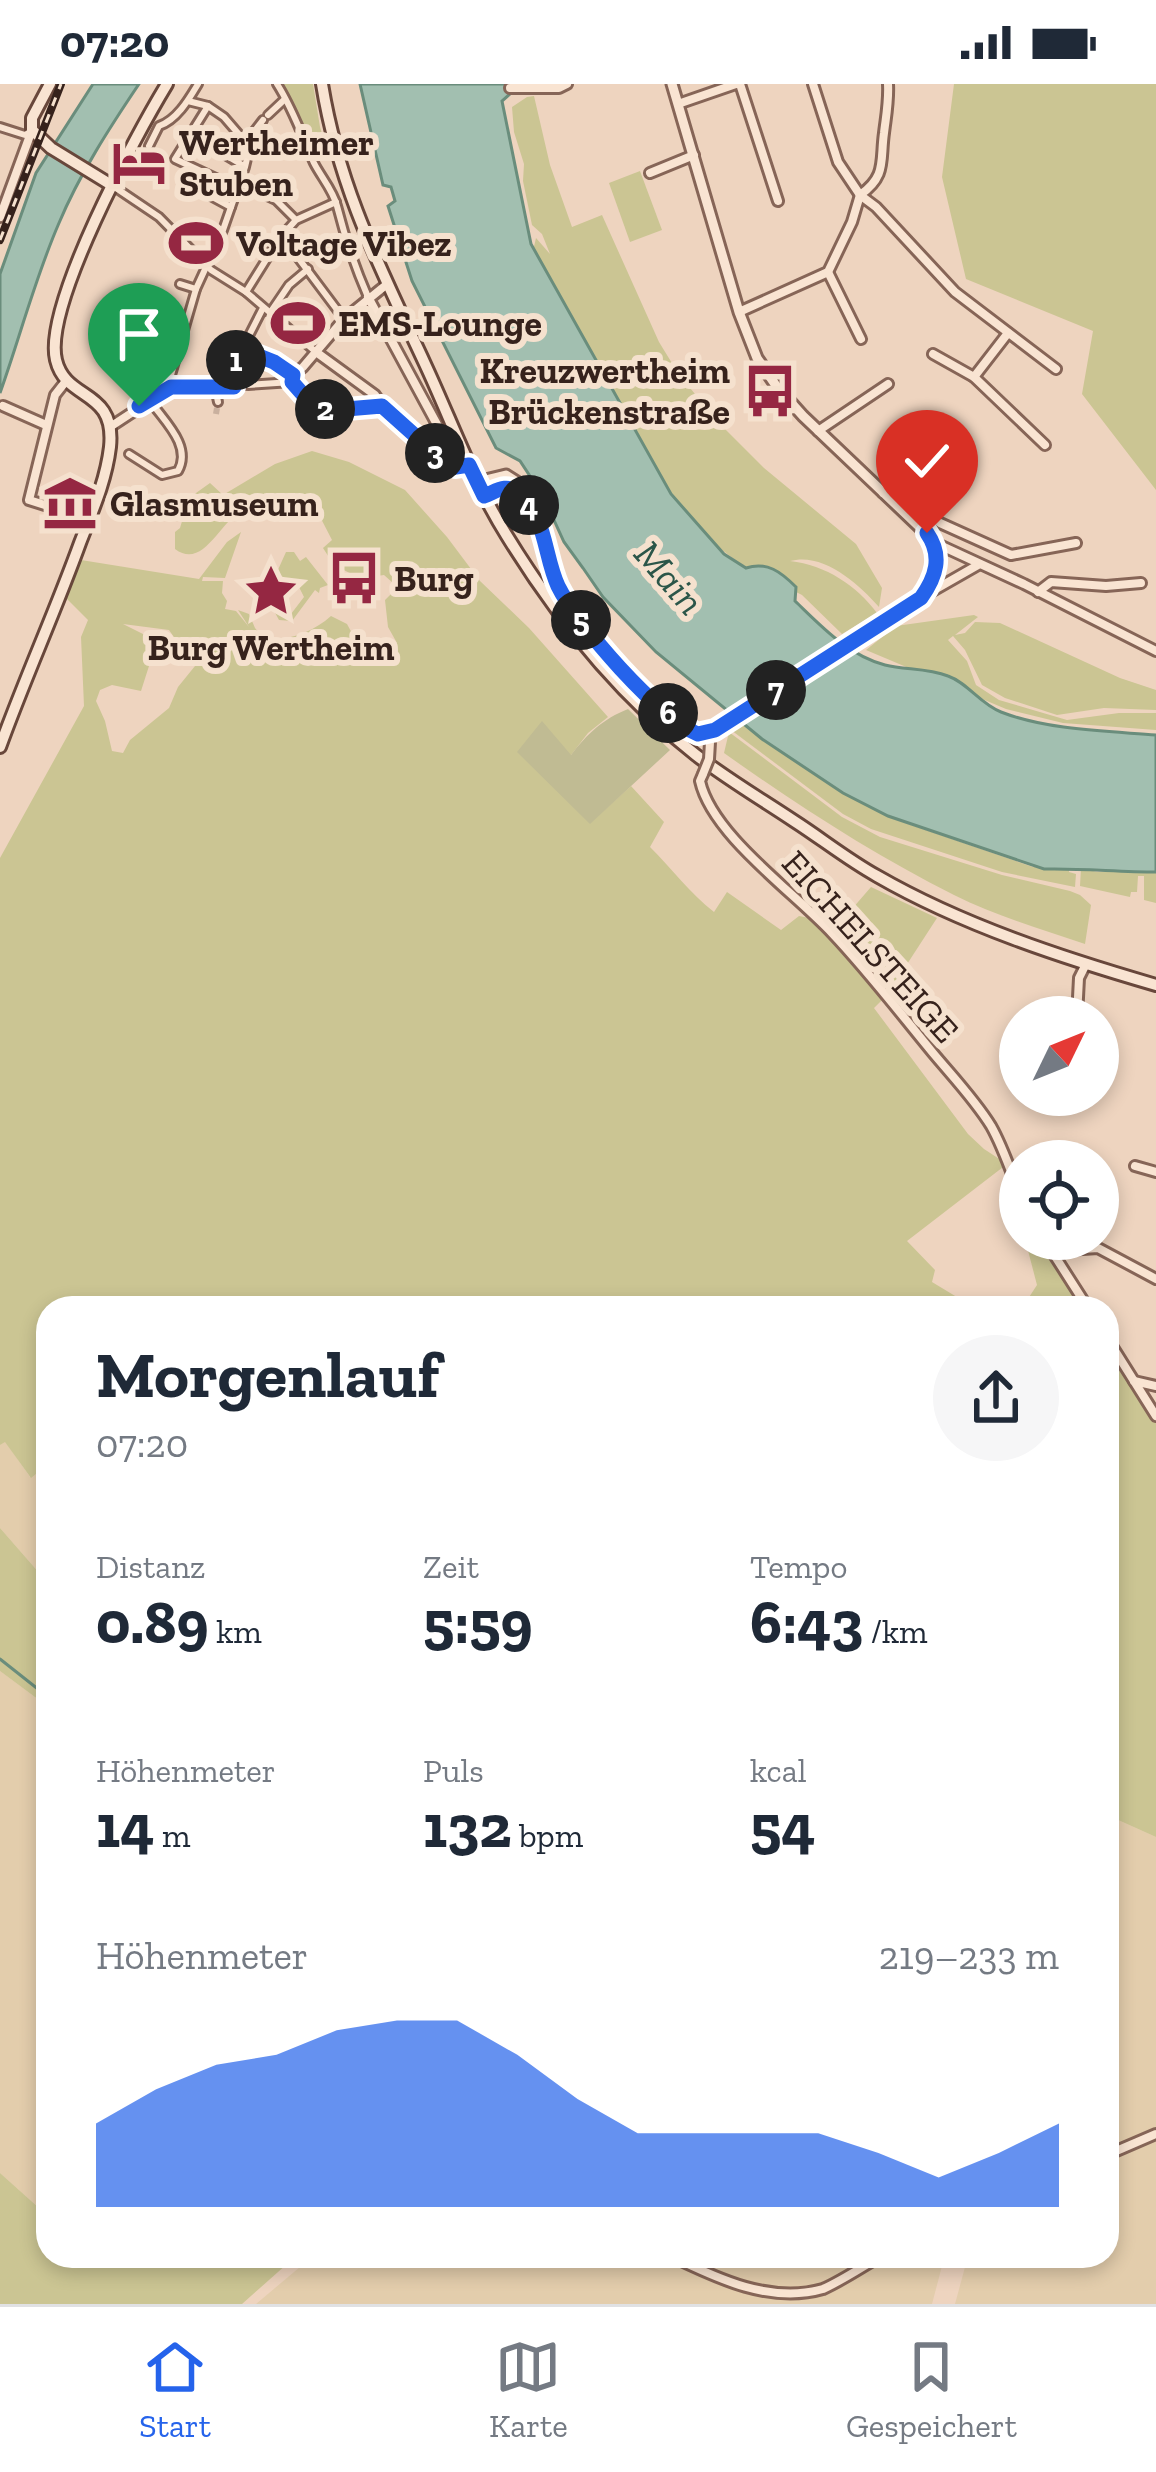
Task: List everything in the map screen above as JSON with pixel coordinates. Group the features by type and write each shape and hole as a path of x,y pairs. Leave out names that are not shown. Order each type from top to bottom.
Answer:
{"main road":[{"path":"50,84 32,118 32,130 51,148 113,186"},
{"path":"0,747 107,466 110,427 106,414 66,381 56,359 60,308 113,186 167,84"},
{"path":"322,84 347,190 477,482 540,586 595,659 655,719 720,772 882,879 1005,936 1156,985"}],"street":[{"path":"149,146 159,126 166,124 198,84"},
{"path":"277,84 336,202 368,298 447,443 447,462"},
{"path":"671,84 739,312 764,370 818,431 933,542 1156,651"},
{"path":"678,104 738,84 778,201"},
{"path":"813,84 838,162 860,195 955,292 1056,369"},
{"path":"739,312 828,272 860,195 877,178 885,158 888,84"},
{"path":"510,88 563,86"},
{"path":"171,387 196,289 231,207 253,133 285,99"},
{"path":"188,100 224,117 249,146"},
{"path":"208,106 175,159 275,200 296,220"},
{"path":"0,127 25,135 32,130"},
{"path":"0,217 32,130"},
{"path":"190,134 245,167"},
{"path":"650,173 694,155"},
{"path":"203,172 196,188 231,207"},
{"path":"113,186 159,217 211,270 246,292 375,395 447,462 461,468 469,465"},
{"path":"246,292 296,220 336,202"},
{"path":"279,239 344,319"},
{"path":"234,387 234,365 241,349 267,311 308,269"},
{"path":"828,272 861,339"},
{"path":"180,284 196,289"},
{"path":"110,427 171,387 234,387 292,378 344,319 386,285"},
{"path":"163,322 134,319 115,342 171,375"},
{"path":"174,321 186,321"},
{"path":"974,377 1008,333"},
{"path":"241,349 274,362 292,378 311,412 382,406"},
{"path":"933,354 974,377 1046,445"},
{"path":"66,381 55,395 29,500 89,519"},
{"path":"818,431 888,384"},
{"path":"215,388 218,402"},
{"path":"129,454 162,475 178,471 184,461 181,444 151,402"},
{"path":"3,406 46,425"},
{"path":"477,482 498,475 514,478 525,487 557,584 591,633 678,723 710,735 978,565"},
{"path":"484,496 512,488 534,509"},
{"path":"884,493 897,494 940,523 1011,555 1076,543"},
{"path":"918,600 936,569 933,542"},
{"path":"1038,592 1051,582 1141,583"},
{"name":"EICHELSTEIGE","path":"710,735 709,759 700,781 708,806 887,995 971,1100 999,1146"},
{"path":"1078,996 1086,964"},
{"path":"1135,1166 1156,1172"},
{"path":"1119,1259 1156,1279"},
{"path":"1058,1260 1080,1296"},
{"path":"1119,1357 1156,1416"},
{"path":"1134,1381 1156,1386"},
{"path":"1119,2150 1156,2134"},
{"path":"699,2268 759,2294 788,2297 828,2287 860,2268"}],"shaded area":[{"path":"277,84 313,84 329,158 315,163"},
{"path":"954,84 1156,84 1156,490 1082,394 1093,331 966,279 942,177"},
{"path":"534,96 550,165 572,227 602,215 659,342 678,373 764,468 856,544 882,588 879,607 827,565 790,561 840,578 877,613 842,634 802,595 739,563 717,546 669,492 532,255 536,238 550,254 542,234 532,225 512,107"},
{"path":"640,171 662,230 630,242 609,183"},
{"path":"312,451 349,462 405,490 480,581 608,717 571,755 590,823 631,786 664,822 650,847 714,912 727,892 781,930 799,916 820,920 832,932 871,887 937,918 874,1008 968,1134 999,1159 999,1170 907,1241 935,1270 932,1282 955,1296 36,1296 36,1474 31,1478 5,1442 0,1445 0,858 84,706 81,637 88,620 66,598 81,560 199,579 227,542 241,532 225,578 203,577 202,581 223,581 225,609 236,611 249,627 238,610 249,614 263,638 300,634 331,616 378,651 397,643 388,627 385,600 393,583 384,575 371,584 334,565 323,548 332,540 304,495 242,510 194,554 175,549 175,532 189,498 210,483 223,495 275,464","holes":["123,624 169,630 176,640 168,649 195,666 169,708 130,740 123,753 112,751 96,701 100,690 112,685 141,691 157,641"]},
{"path":"286,552 294,552 300,561 306,557 328,585 319,593 315,590 292,621 279,620 273,609 277,605 291,614 304,597 297,583 285,591 280,605 273,593 267,603 265,597 276,578 281,578 281,586 283,583 283,577 277,572"},
{"path":"978,617 955,635 965,633 975,622 1000,623 1156,690 1156,710 1104,708 1057,715 1005,698 982,685 953,636 948,640 967,661 976,685 999,700 1067,720 1156,713 1156,730 1063,723 1006,709 866,650 896,626"},
{"path":"628,709 670,750 590,824 517,752 542,721 571,755 596,727"},
{"path":"741,723 843,793 888,817 1033,867 1069,867 1076,874 1075,887 1002,872 871,829 843,814 731,730"},
{"path":"729,732 842,817 880,837 1080,895 1091,905 1085,944 970,903 865,846 724,753"},
{"path":"1081,868 1156,872 1156,903 1144,900 1144,876 1138,876 1137,892 1130,897 1080,886"},
{"path":"1030,1260 1057,1260 1080,1296 1030,1296 1037,1285"},
{"path":"1119,1357 1156,1417 1156,1837 1119,1820"},
{"path":"5,1441 30,1477 36,1473 36,1569 0,1528 0,1445"},
{"path":"0,1528 36,1569 36,1698 0,1671"},
{"path":"0,1671 36,1698 36,2205 0,2173"},
{"path":"1119,1820 1156,1837 1156,2304 955,2304 965,2268 1119,2268"},
{"path":"0,2173 36,2205 36,2268 282,2268 242,2304 0,2304"},
{"path":"299,2268 941,2268 932,2304 256,2304"}],"water":[{"path":"93,84 139,84 67,205 0,393 0,274 36,173"},
{"name":"Main","path":"360,84 508,84 510,94 502,101 531,244 671,494 724,554 746,568 767,567 785,577 796,587 795,601 859,654 885,665 948,676 994,708 1019,718 1077,729 1156,735 1156,872 1044,869 888,816 843,793 762,739 656,652 603,597 564,542 520,461 496,448 412,281 388,206 395,201 391,187 383,185"}],"waterway":[{"path":"0,1659 36,1688"}],"tunnel":[{"path":"216,414 218,402"}],"railway":[{"path":"0,240 61,84"}],"place":[{"name":"Wertheimer Stuben","path":"139,163"},
{"name":"Voltage Vibez","path":"196,243"},
{"name":"EMS-Lounge","path":"298,323"},
{"name":"Kreuzwertheim Brückenstraße","path":"770,391"},
{"name":"Glasmuseum","path":"70,503"},
{"name":"Burg","path":"354,578"},
{"name":"Burg Wertheim","path":"271,591"}],"route":[{"path":"139,406 171,387 234,387 234,365 241,349 293,375 292,382 302,391 311,412 382,406 440,458 456,467 469,465 484,496 502,488 517,491 534,509 557,584 575,613 644,691 678,723 698,734 715,730 921,598 936,569 937,557 927,533"}]}
